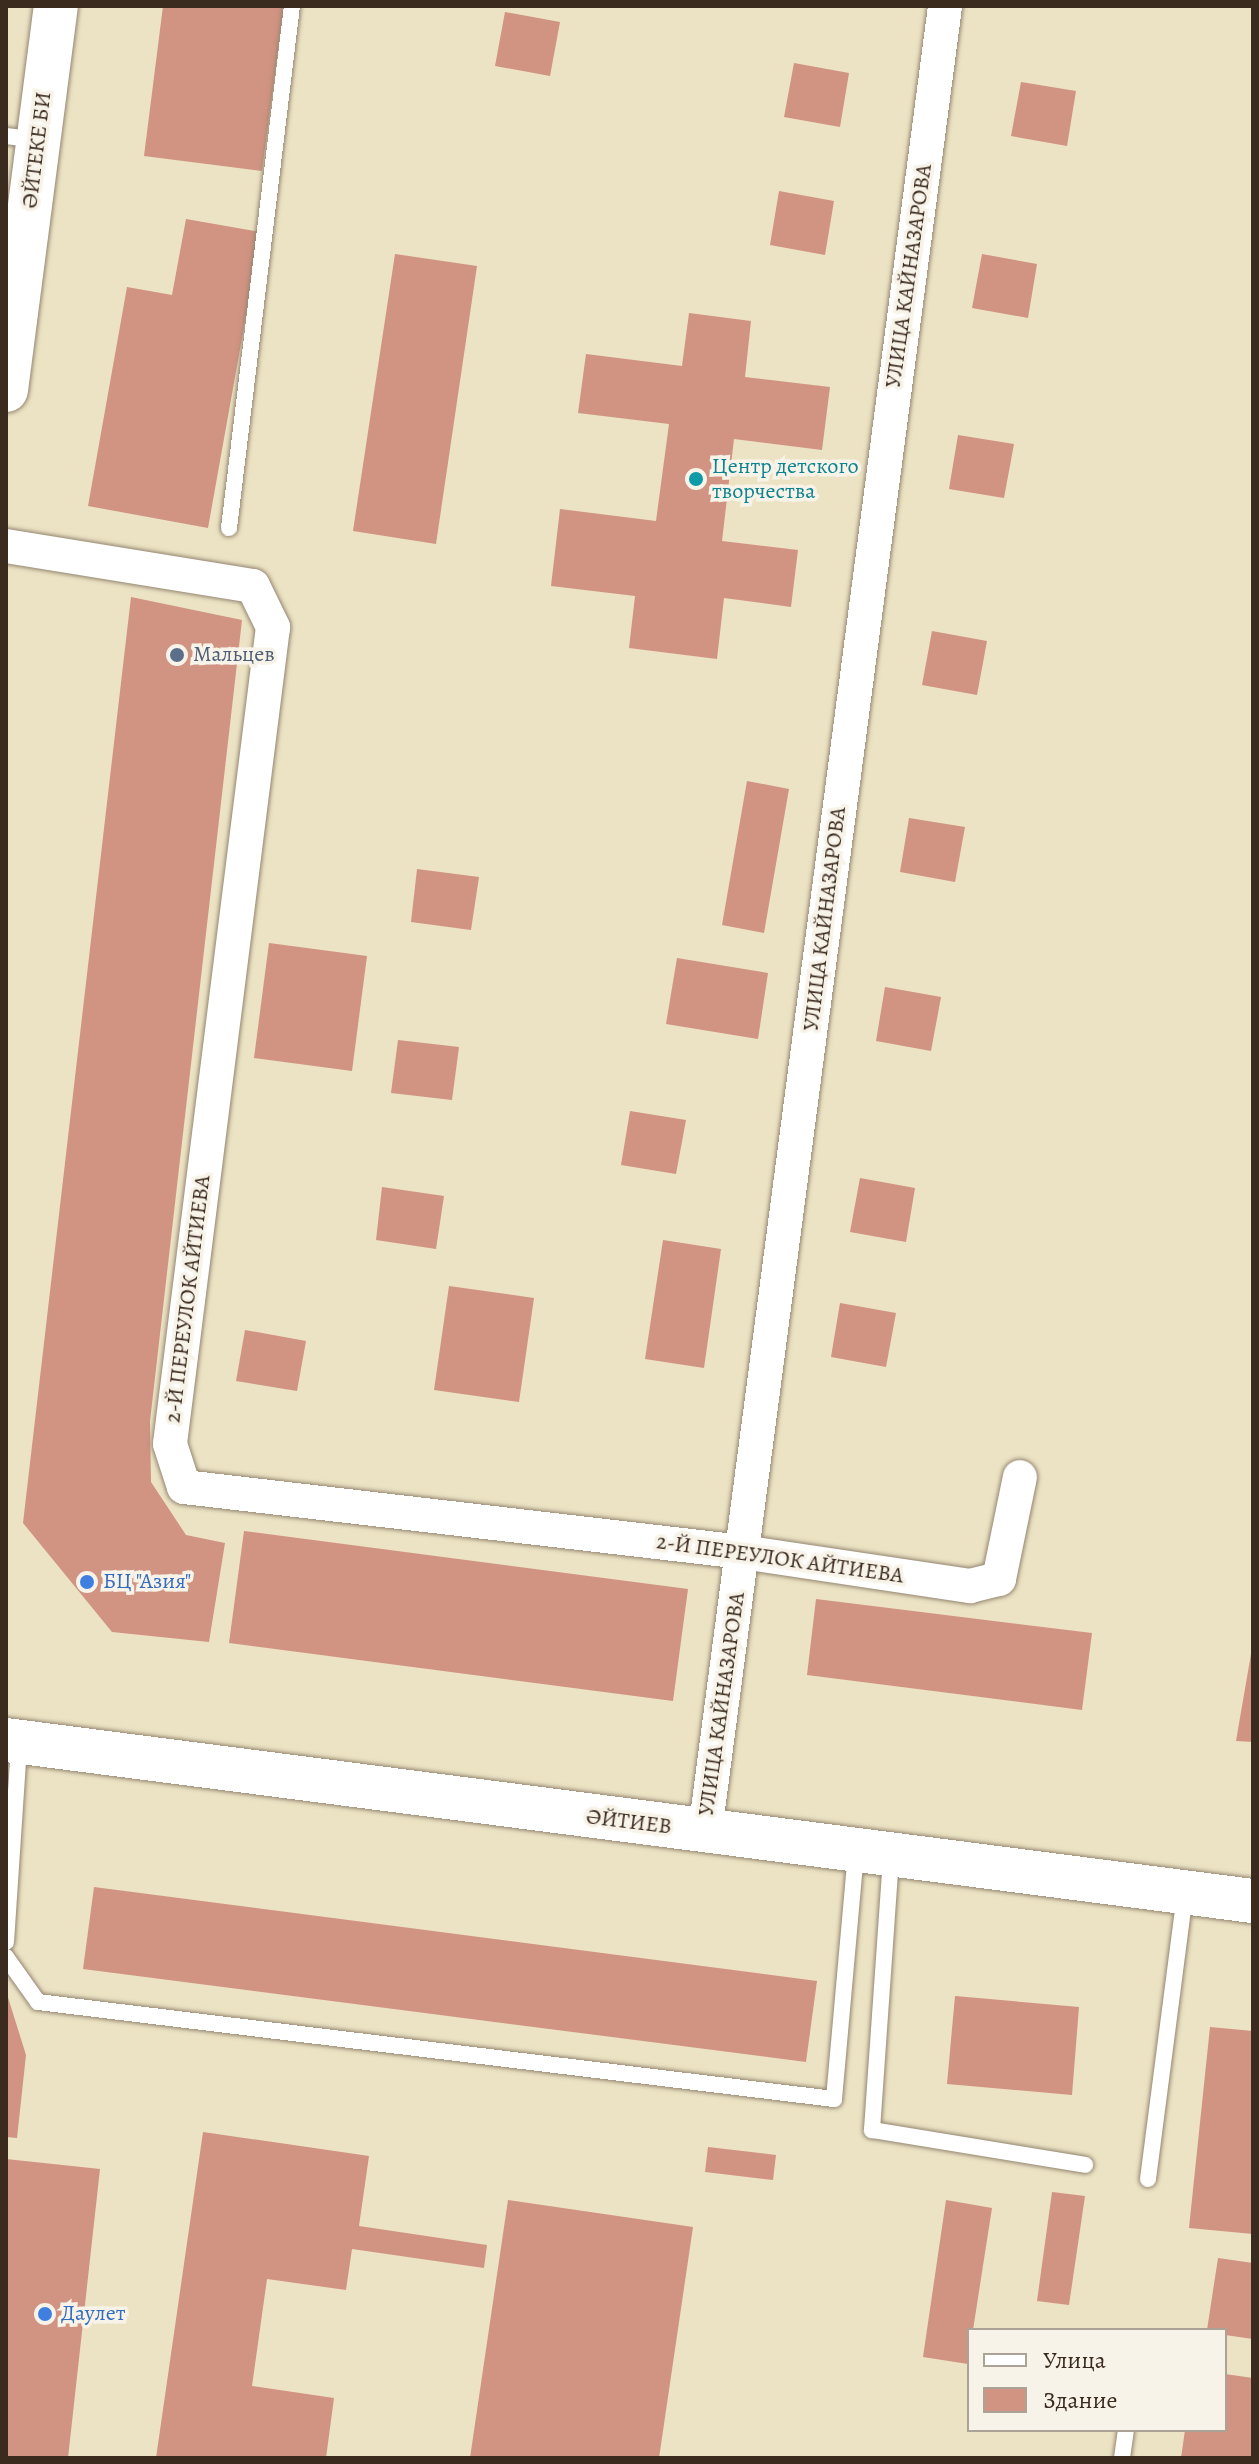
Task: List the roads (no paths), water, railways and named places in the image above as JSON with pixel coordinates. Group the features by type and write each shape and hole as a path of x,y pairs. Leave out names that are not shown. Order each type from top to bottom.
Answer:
{"street":[{"name":"ӘЙТЕКЕ БИ","path":"6,390 22,138 56,6"},
{"name":"УЛИЦА КАЙНАЗАРОВА","path":"705,1832 945,6"},
{"name":"2-Й ПЕРЕУЛОК АЙТИЕВА","path":"6,546 253,586 273,627 170,1444 184,1487 742,1552 970,1586 999,1579 1020,1477"},
{"name":"ӘЙТИЕВ","path":"13,1741 1253,1901"}],"lane":[{"path":"229,528 292,6"},
{"path":"6,1942 13,1741"},
{"path":"6,1957 38,2002 834,2099 874,1854"},
{"path":"874,1854 872,2130 1085,2165"},
{"path":"1148,2179 1185,1891"},
{"path":"1122,2458 1126,2432"}],"place":[{"name":"Центр детского творчества","path":"696,479"},
{"name":"Мальцев","path":"177,655"},
{"name":"БЦ \"Азия\"","path":"87,1582"},
{"name":"Даулет","path":"45,2314"}]}
